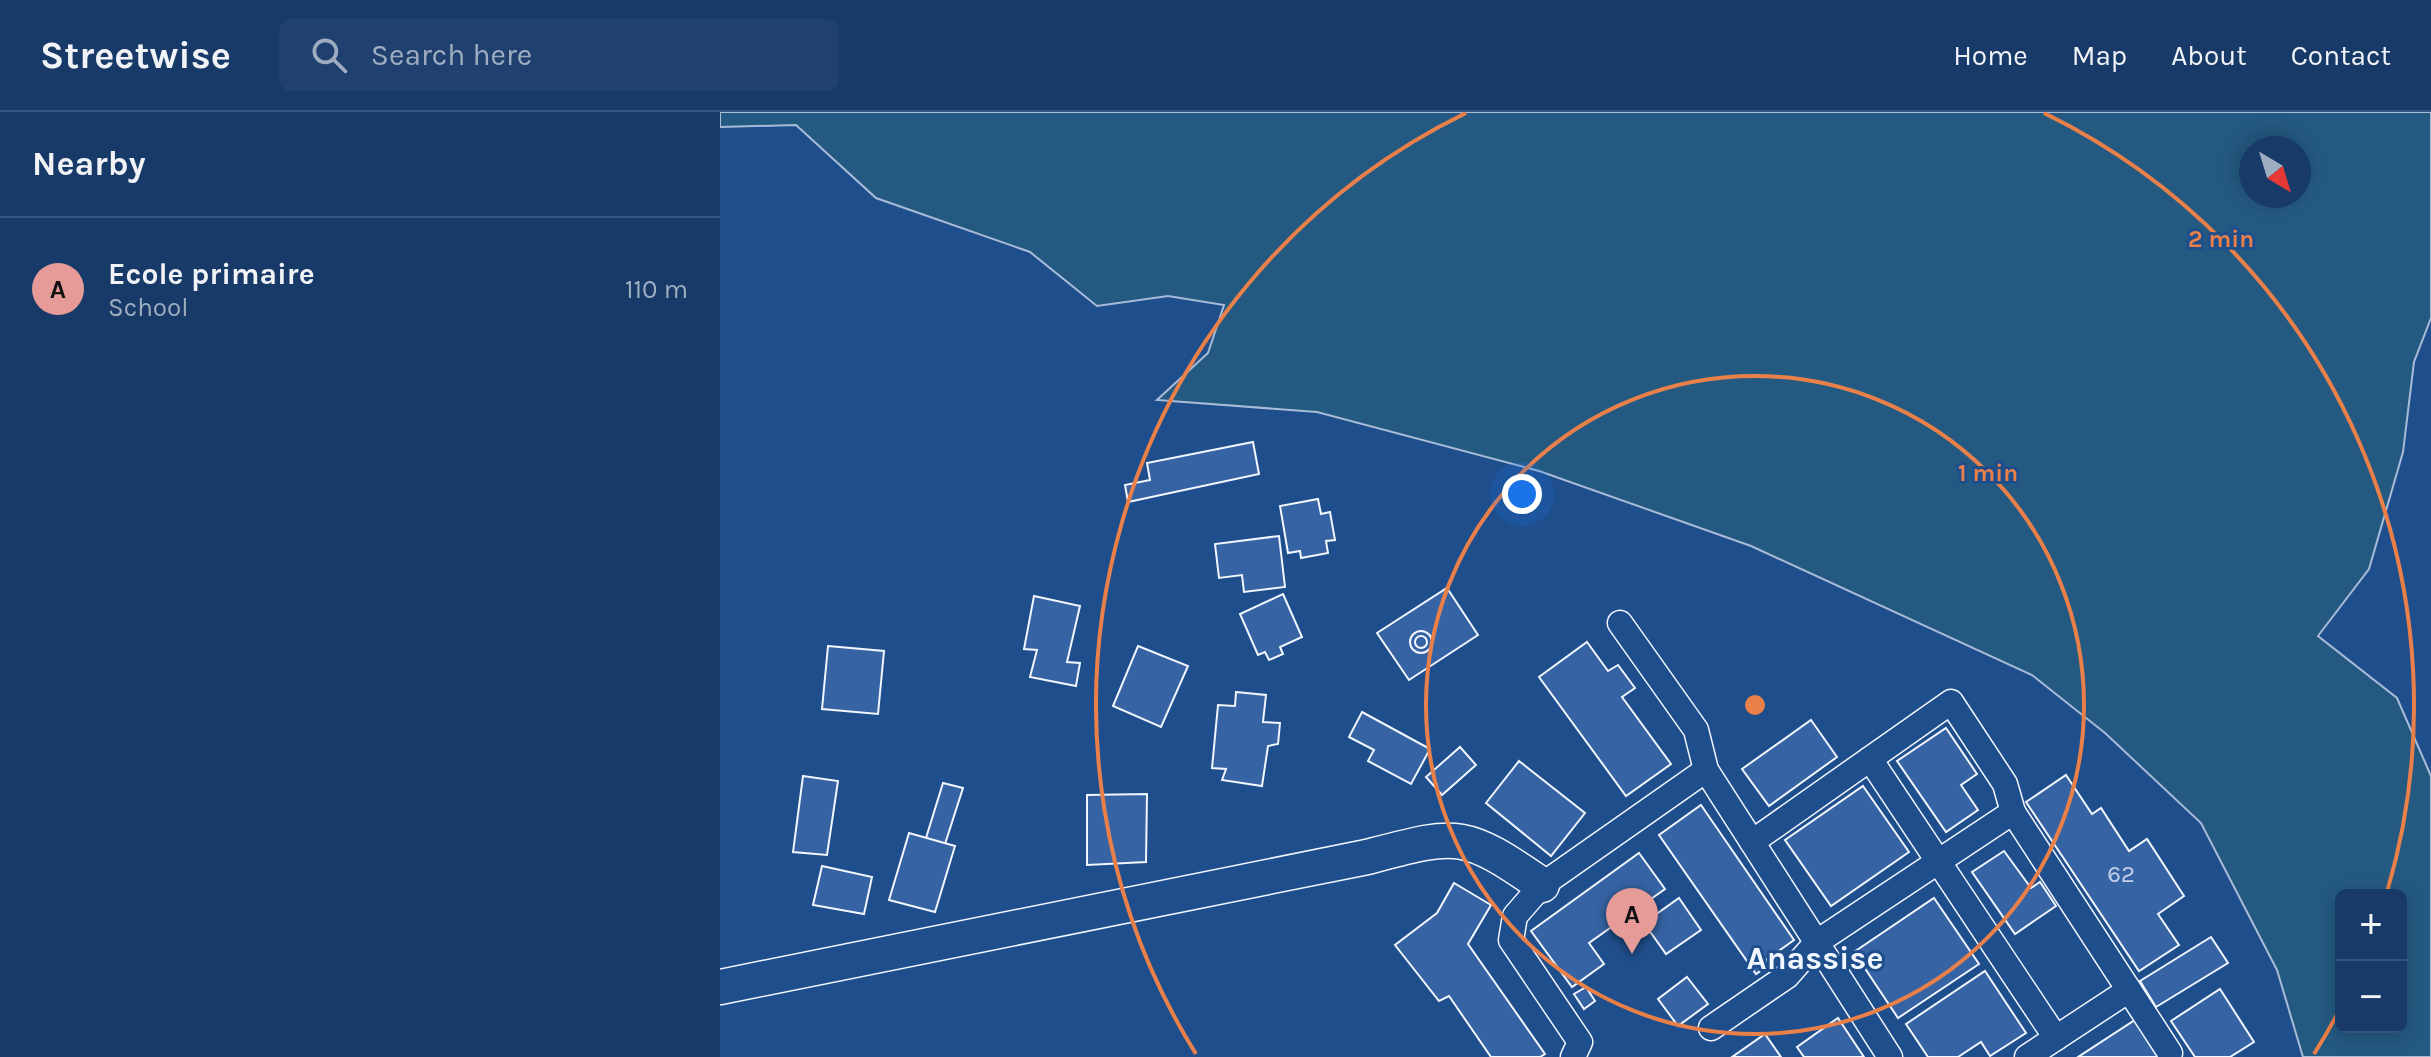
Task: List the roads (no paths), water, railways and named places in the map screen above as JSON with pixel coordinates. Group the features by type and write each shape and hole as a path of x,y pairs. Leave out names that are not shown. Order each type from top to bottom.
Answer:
{"street":[{"path":"1620,623 1696,730 1706,770 1890,1057"},
{"path":"1752,842 1951,702 2005,784 2013,812 2170,1053"},
{"path":"1870,759 2056,1038"},
{"path":"1573,1057 1580,1042 1511,940 1515,916 1542,885 1706,770"},
{"path":"1711,1028 1787,976 1817,942 2013,812"},
{"path":"720,987 1367,857 1439,839 1466,841 1490,849 1542,885"},
{"path":"2027,1057 2129,990"}],"place":[{"name":"Ecole primaire","path":"1632,954"}],"district":[{"name":"Anassise","path":"1815,958"}]}
